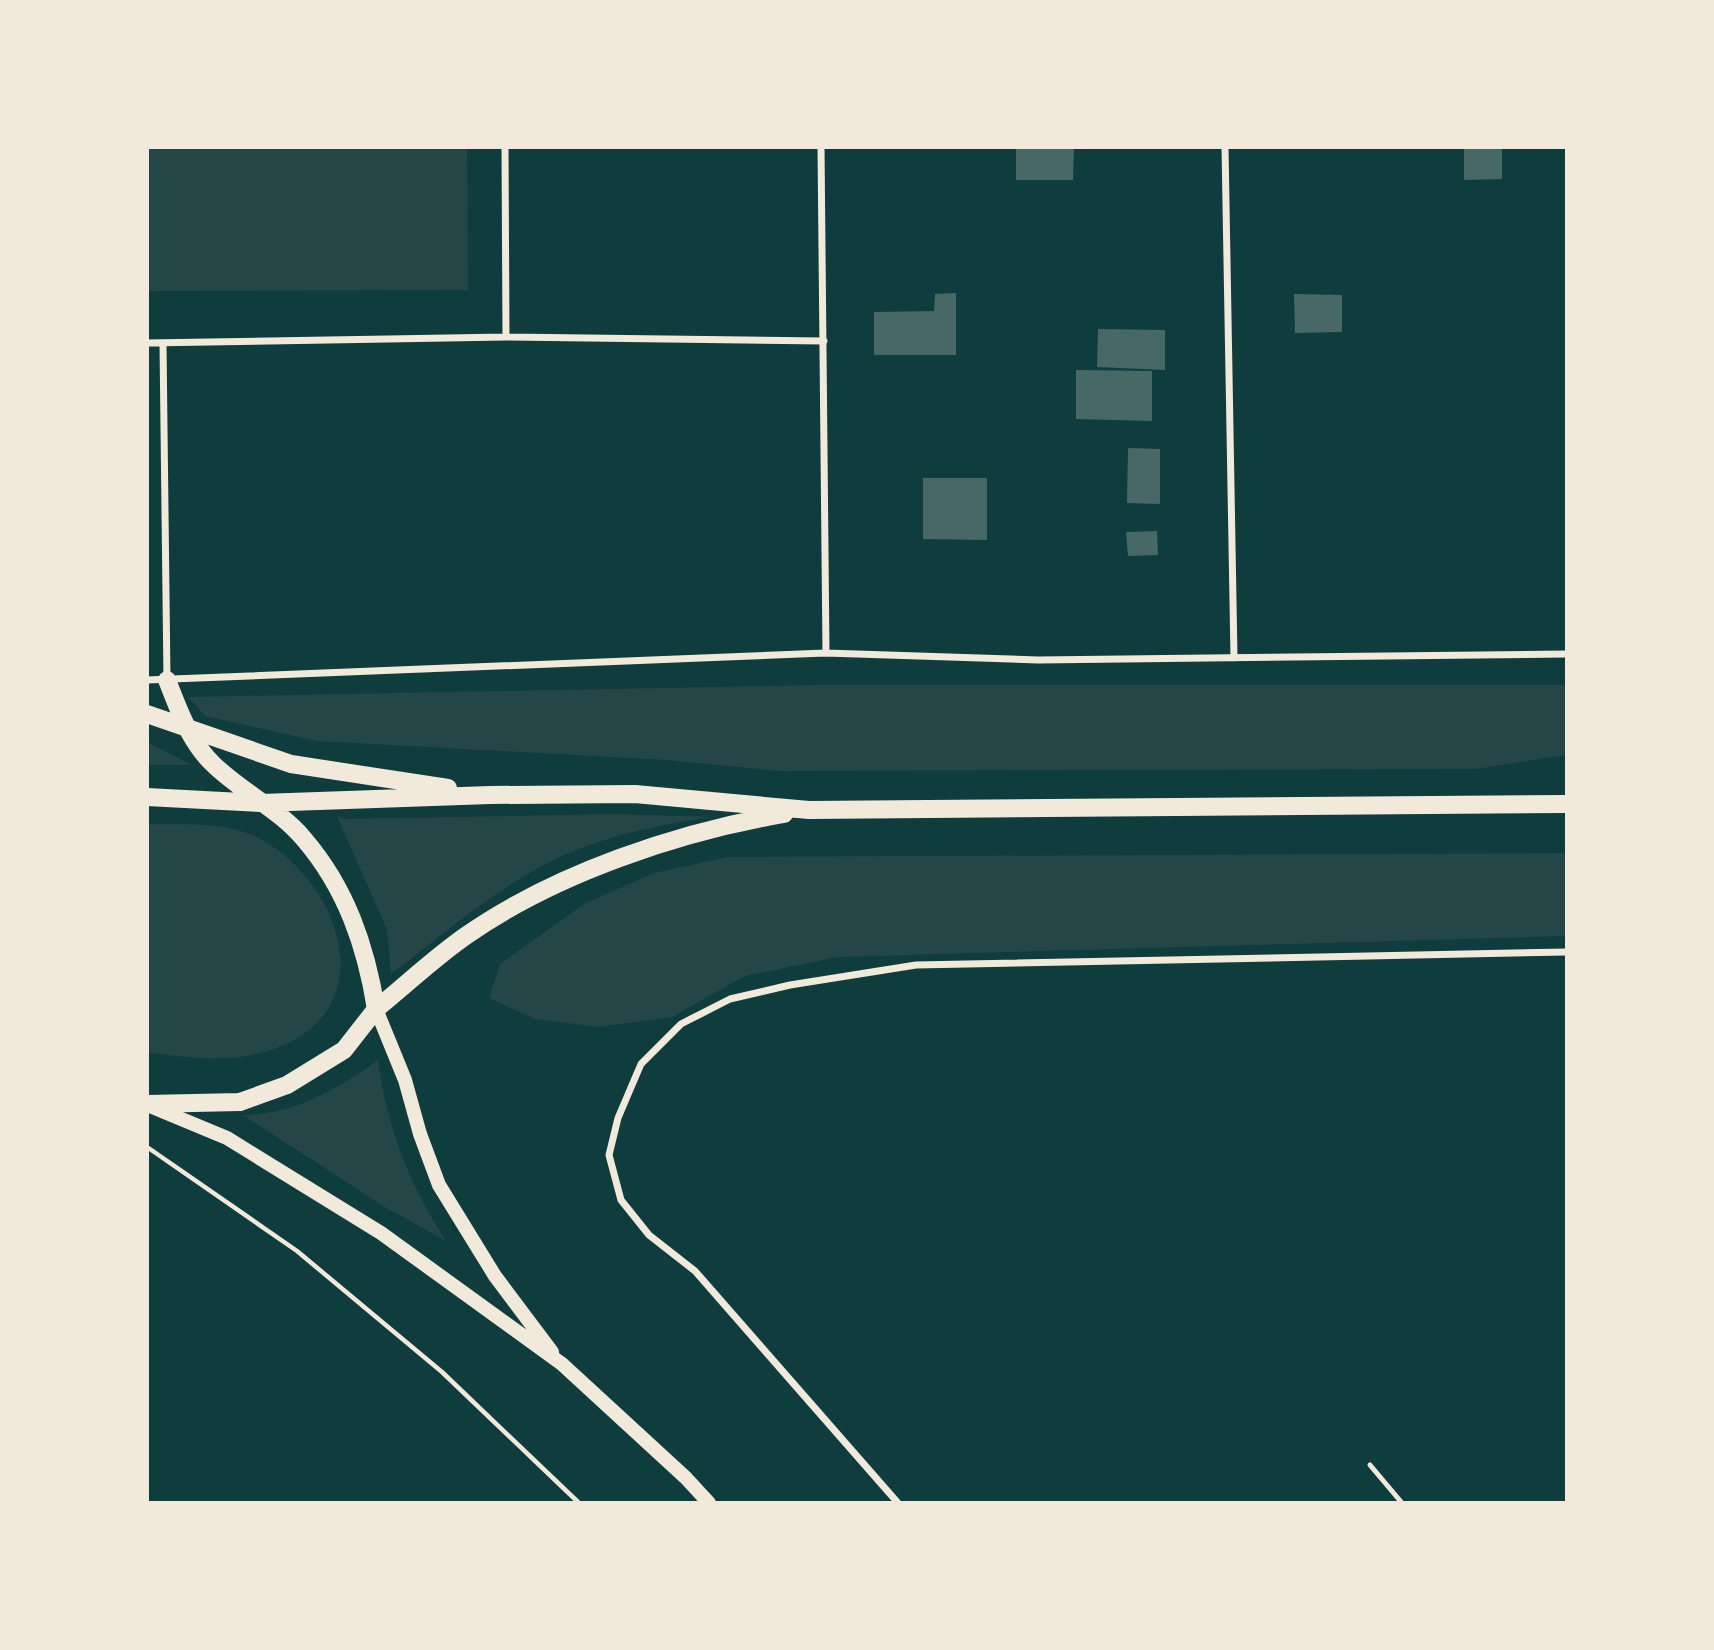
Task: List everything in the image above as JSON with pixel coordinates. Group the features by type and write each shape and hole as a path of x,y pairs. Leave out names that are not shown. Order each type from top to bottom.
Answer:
{"main road":[{"path":"167,680 187,730 212,763 303,837 349,907 367,958 376,1009 396,1056 439,1185 495,1276 562,1364"},
{"path":"147,714 291,764 490,795"},
{"path":"147,797 261,803 490,795 635,794 808,810 1567,804"},
{"path":"148,1105 240,1102 287,1085 344,1050 376,1009 467,935 529,899 675,838 732,823 808,810"},
{"path":"148,1105 227,1139 381,1233 562,1364 686,1478 709,1503"}],"street":[{"path":"505,147 506,337"},
{"path":"821,147 826,653"},
{"path":"1225,147 1234,658"},
{"path":"147,343 506,337 824,341"},
{"path":"163,343 167,680"},
{"path":"147,680 826,653 1038,660 1567,654"},
{"path":"898,1503 695,1271 649,1235 621,1200 609,1155 618,1118 642,1064 681,1024 730,999 863,972 916,965 1567,952"}],"lane":[{"path":"1370,1465 1402,1503"}],"path":[{"path":"147,1147 297,1251 442,1373 579,1503"}],"shaded area":[{"path":"147,147 467,147 468,290 147,291"},
{"path":"817,685 1567,685 1567,755 1475,769 779,771 667,760 317,741 205,716 188,697"},
{"path":"147,742 192,765 147,765"},
{"path":"613,814 712,817 633,832 558,858 493,897 391,974 387,930 337,816 345,819"},
{"path":"147,824 200,825 240,831 280,852 305,875 324,903 336,934 341,965 335,995 318,1022 288,1043 254,1055 201,1058 147,1052"},
{"path":"1567,853 1567,936 838,957 745,976 672,1017 599,1027 535,1019 489,998 500,964 584,904 654,873 728,857"},
{"path":"378,1060 387,1109 402,1154 421,1198 446,1241 385,1207 243,1115 262,1114 297,1105 331,1090"}],"building":[{"path":"1016,147 1074,147 1073,180 1016,180"},
{"path":"1464,147 1502,147 1502,179 1464,180"},
{"path":"956,293 956,355 874,355 874,312 934,311 935,294"},
{"path":"1294,294 1342,295 1342,332 1295,333"},
{"path":"1098,329 1165,330 1165,370 1097,367"},
{"path":"1076,370 1152,371 1152,421 1076,419"},
{"path":"1128,448 1160,449 1160,504 1127,503"},
{"path":"923,478 987,478 987,540 923,539"},
{"path":"1157,531 1158,555 1128,556 1126,532"}]}
